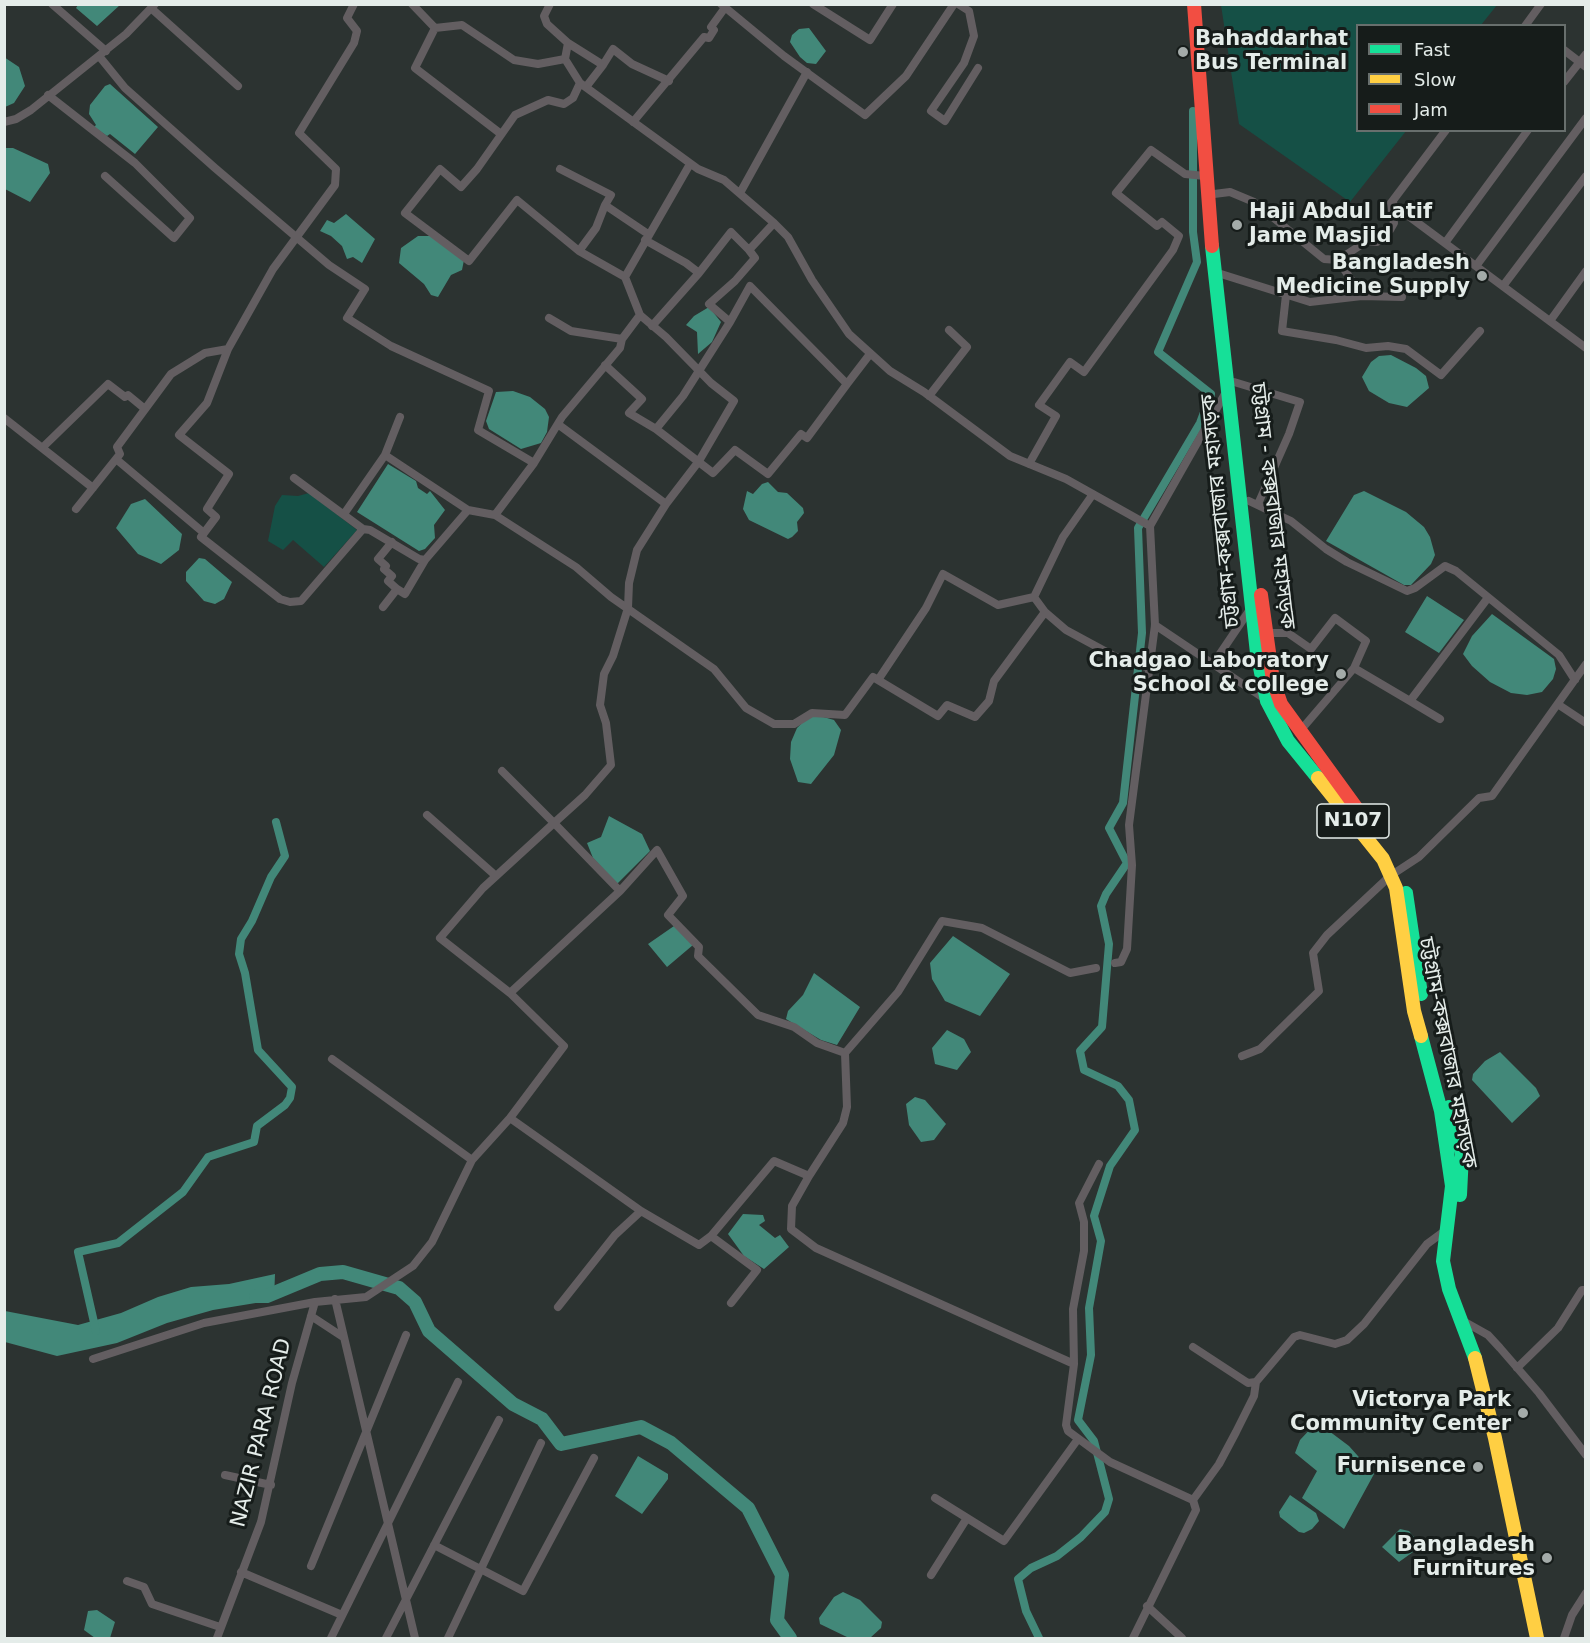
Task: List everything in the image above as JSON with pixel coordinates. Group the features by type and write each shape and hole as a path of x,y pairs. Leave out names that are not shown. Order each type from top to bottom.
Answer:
{"highway":[{"name":"চট্টগ্রাম-কক্সবাজার মহাসড়ক","path":"1194,4 1205,176 1231,385 1257,653 1267,701 1288,741 1395,873 1414,1011 1441,1111 1447,1145 1452,1186 1443,1261 1465,1322 1495,1438 1537,1638"},
{"name":"চট্টগ্রাম - কক্সবাজার মহাসড়ক","path":"1203,4 1214,194 1231,385 1254,503 1273,681 1281,704 1395,873 1404,882 1414,935 1423,1007 1462,1154 1460,1198 1452,1255 1460,1299 1465,1322 1489,1372 1545,1638"}],"street":[{"path":"52,4 103,53 125,88 329,265 365,289 347,318 392,346 489,392 478,430 534,463"},
{"path":"354,4 347,18 357,32 354,43 299,133 336,169 335,185 297,236 255,299 228,349 207,403 179,435 229,474 207,509 216,517 201,537 280,599 290,602 301,601 363,529"},
{"path":"412,4 435,28"},
{"path":"550,4 544,16 545,20 568,43 603,65"},
{"path":"813,4 870,40 893,4"},
{"path":"633,122 704,37 709,38 714,30 711,27 722,7 866,115 906,76 956,4 969,11 974,36 964,63 931,111 945,121 978,68"},
{"path":"1528,24 1541,4"},
{"path":"4,122 23,115 103,53 154,7 238,86"},
{"path":"435,28 462,25 514,60 523,63 538,64 565,59"},
{"path":"435,28 415,68 501,134"},
{"path":"568,43 565,59 583,85 690,164 724,180 788,237 812,280 849,334 890,371 929,396 1010,456 1066,479 1150,526"},
{"path":"93,1359 197,1325 315,1302 366,1297 399,1277 416,1264 432,1242 472,1160 510,1118 564,1046 510,993 440,938 496,876 585,795 611,765 606,723 600,705 604,675 613,656 628,608 629,583 637,550 666,504 699,461 734,401 711,383 640,315 626,277 579,251 517,200 470,261 405,213 440,169 461,187 522,110 548,100 564,104 573,98 603,65 613,49 632,64 669,81"},
{"path":"1566,52 1582,64"},
{"path":"1566,80 1582,64 1586,54"},
{"path":"740,194 807,72"},
{"path":"48,95 135,163 190,218 174,238 105,176"},
{"path":"1476,266 1586,118"},
{"path":"1214,194 1230,192 1254,202 1324,259 1338,260 1367,241 1377,242 1385,237 1394,223 1391,203 1444,132"},
{"path":"1444,243 1527,132"},
{"path":"1029,464 1056,416 1039,405 1071,362 1084,372 1156,275 1173,250 1179,236 1162,222 1157,226 1116,193 1151,150 1185,174 1205,176"},
{"path":"626,277 690,164"},
{"path":"560,169 611,195 596,228 579,251"},
{"path":"1503,286 1586,176"},
{"path":"1391,203 1586,348"},
{"path":"605,206 699,273"},
{"path":"749,250 774,223"},
{"path":"652,326 699,273 731,232 755,258 735,282 709,304 730,322"},
{"path":"1338,260 1362,296"},
{"path":"1550,321 1586,271"},
{"path":"1221,274 1310,302 1362,296 1402,297"},
{"path":"656,429 699,370 750,286 847,384"},
{"path":"1286,295 1282,331 1336,340 1366,348 1388,346 1406,348 1440,375 1480,331"},
{"path":"495,515 534,463 559,424 620,348 622,339 640,315"},
{"path":"549,318 571,331 622,339"},
{"path":"929,396 968,347 949,330"},
{"path":"76,509 120,454 117,447 171,374 206,353 228,349"},
{"path":"605,365 642,399 629,413 656,429 713,473 735,450 768,474 801,434 807,438 870,354"},
{"path":"42,448 108,384 125,397 128,395 145,409"},
{"path":"1115,963 1121,962 1127,949 1132,865 1129,825 1155,625 1150,526 1231,385 1300,402 1289,434 1254,503 1291,521 1326,549 1407,591 1445,566 1456,571 1487,599 1559,655 1575,680"},
{"path":"4,417 93,488"},
{"path":"344,514 385,455 400,417"},
{"path":"559,424 666,504"},
{"path":"385,455 468,510 495,515 576,567 611,597 714,669 725,679 746,708 774,724 794,724 812,713 845,715 873,677 938,716 947,705 975,717 989,701 993,681 1045,612"},
{"path":"116,459 204,532"},
{"path":"294,478 363,529 392,542 419,559 426,560"},
{"path":"1034,597 1063,537 1093,494"},
{"path":"392,542 378,559 392,576 388,580 405,594 426,560 468,510"},
{"path":"878,680 926,608 943,574 998,605 1034,597"},
{"path":"383,607 397,589"},
{"path":"1034,597 1045,612 1066,630 1130,662 1149,668"},
{"path":"1410,701 1487,599"},
{"path":"1213,664 1252,605"},
{"path":"1267,633 1287,633 1311,649 1335,618 1366,641 1354,668 1300,731"},
{"path":"1155,625 1267,701"},
{"path":"1242,1056 1260,1049 1319,991 1313,953 1318,946 1395,873 1419,857 1479,798 1492,796 1586,664"},
{"path":"1354,668 1440,719"},
{"path":"1558,705 1586,723"},
{"path":"502,771 620,891"},
{"path":"428,815 496,876"},
{"path":"510,993 620,891 657,850 682,896 668,915 699,947 698,956 758,1015 794,1027 817,1042 845,1053"},
{"path":"1074,1364 816,1248 791,1229 792,1206 843,1123 848,1107 845,1053 898,992 942,921 982,928 1070,972 1096,968"},
{"path":"332,1059 472,1160"},
{"path":"510,1118 641,1211 696,1245 711,1236 774,1161 809,1176"},
{"path":"1100,1164 1079,1203 1084,1222 1084,1251 1073,1309 1074,1364 1066,1425 1068,1431 1104,1458 1193,1500"},
{"path":"558,1307 615,1235 641,1211"},
{"path":"1133,1638 1147,1606 1196,1513 1193,1500 1219,1464 1254,1396 1256,1382 1294,1337 1300,1335 1335,1344 1347,1340 1364,1324 1427,1244 1447,1230"},
{"path":"711,1236 757,1270 731,1303"},
{"path":"1517,1368 1558,1328 1582,1290 1586,1290"},
{"path":"335,1299 415,1638"},
{"name":"NAZIR PARA ROAD","path":"217,1638 261,1522 271,1485 291,1383 315,1302"},
{"path":"311,1316 343,1336"},
{"path":"1465,1322 1488,1335 1586,1455"},
{"path":"311,1566 406,1335"},
{"path":"1193,1347 1248,1383 1256,1382"},
{"path":"331,1638 458,1382"},
{"path":"386,1638 499,1420"},
{"path":"934,1498 1004,1541 1078,1439"},
{"path":"448,1638 541,1443"},
{"path":"434,1545 521,1592 526,1590 594,1458"},
{"path":"225,1475 271,1485"},
{"path":"931,1575 967,1518"},
{"path":"241,1572 342,1615"},
{"path":"127,1581 144,1587 152,1604 220,1627"},
{"path":"1564,1638 1572,1615 1586,1593"},
{"path":"1147,1606 1182,1638"}],"shaded area":[{"path":"78,4 120,5 97,26 76,8"},
{"path":"1221,4 1497,5 1482,24 1356,24 1356,132 1405,132 1350,202 1239,124"},
{"path":"809,28 826,51 816,64 807,63 790,42 792,35 799,29"},
{"path":"4,57 19,67 25,86 14,103 5,107"},
{"path":"110,84 158,127 135,154 110,134 107,136 94,127 96,125 89,114 90,105 105,86"},
{"path":"6,148 13,148 48,164 50,173 30,202 5,189"},
{"path":"346,214 375,239 362,263 353,257 347,259 342,246 331,236 320,231 327,220 334,223"},
{"path":"418,236 432,236 464,260 462,270 451,275 438,297 431,295 424,284 399,263 401,248"},
{"path":"709,307 721,322 712,342 698,354 697,332 686,325 694,316"},
{"path":"1391,355 1426,376 1429,388 1407,407 1389,403 1369,391 1362,377 1371,362 1379,356"},
{"path":"513,391 530,397 545,409 549,417 547,432 541,443 521,449 489,429 486,421 496,392"},
{"path":"388,464 416,481 418,488 427,494 430,491 445,510 434,525 435,538 425,549 419,551 357,512"},
{"path":"768,482 778,492 787,493 803,508 804,513 797,522 798,531 788,539 749,520 743,509 747,491 753,494 762,484"},
{"path":"1364,491 1406,512 1424,527 1430,537 1435,555 1431,564 1411,585 1404,585 1326,541 1354,495"},
{"path":"309,493 357,530 324,567 293,540 283,550 268,541 275,506 282,495 298,496"},
{"path":"145,499 182,534 179,550 161,564 138,554 116,528 131,504"},
{"path":"199,558 205,559 232,582 224,599 215,604 204,601 186,581 186,572"},
{"path":"1427,596 1464,620 1439,653 1405,632"},
{"path":"1492,614 1554,659 1556,669 1553,679 1542,692 1527,695 1511,693 1490,682 1472,666 1463,654 1472,636"},
{"path":"820,716 834,720 841,730 834,755 811,784 798,782 790,759 791,742 797,728 808,717"},
{"path":"609,816 642,834 650,851 617,884 593,858 587,843 601,837"},
{"path":"674,926 693,945 667,967 648,944"},
{"path":"953,936 1010,974 980,1016 945,1001 932,979 930,963"},
{"path":"814,973 860,1007 837,1045 821,1040 786,1019 788,1011 803,995"},
{"path":"947,1030 964,1039 971,1052 957,1070 935,1064 932,1048"},
{"path":"1500,1052 1536,1088 1540,1096 1512,1123 1472,1080 1473,1074 1485,1061"},
{"path":"915,1097 925,1100 946,1124 934,1140 921,1142 909,1125 906,1104"},
{"path":"743,1214 763,1215 765,1221 759,1225 775,1238 780,1235 789,1247 764,1269 744,1256 728,1234"},
{"path":"275,1274 274,1300 213,1310 167,1323 117,1343 57,1356 5,1342 5,1311 78,1325 121,1313 158,1297 191,1287 229,1284"},
{"path":"1314,1425 1325,1428 1349,1446 1374,1474 1344,1529 1302,1498 1317,1471 1295,1453 1300,1440"},
{"path":"638,1456 668,1474 668,1479 642,1514 615,1496"},
{"path":"1290,1495 1316,1513 1319,1521 1312,1529 1304,1533 1299,1532 1280,1517 1279,1512"},
{"path":"1400,1529 1409,1531 1419,1543 1413,1552 1399,1562 1382,1547"},
{"path":"843,1592 860,1600 882,1622 881,1628 870,1638 849,1638 820,1624 819,1618 834,1597"},
{"path":"97,1610 115,1622 110,1638 95,1638 84,1630 88,1611"}],"waterway":[{"path":"1039,1638 1026,1611 1018,1579 1031,1568 1057,1556 1081,1537 1105,1512 1109,1499 1094,1441 1078,1420 1091,1355 1089,1308 1101,1241 1094,1216 1110,1166 1135,1130 1129,1100 1118,1086 1084,1070 1080,1051 1102,1027 1109,944 1101,906 1106,894 1127,863 1109,828 1123,803 1142,633 1138,528 1200,423 1211,394 1158,352 1197,262 1193,232 1193,111"},
{"path":"96,1331 78,1252 118,1243 183,1192 208,1157 254,1142 257,1126 285,1105 290,1098 292,1087 258,1050 245,973 239,954 241,939 252,921 271,877 285,856 276,822"},
{"path":"256,1296 267,1296 320,1274 343,1272 399,1288 415,1302 429,1331 513,1404 542,1419 561,1444 641,1427 671,1443 748,1508 782,1575 777,1620 790,1638"}],"traffic: fast":[{"path":"1212,246 1257,653 1267,701 1288,741 1318,778"},
{"path":"1406,893 1421,994"},
{"path":"1421,1036 1441,1111 1452,1186 1443,1261 1449,1289 1475,1358"},
{"path":"1449,1107 1462,1154 1460,1195"}],"traffic: slow":[{"path":"1318,778 1383,859 1396,888 1414,1011 1421,1036"},
{"path":"1475,1358 1495,1438 1537,1638"}],"traffic: jam":[{"path":"1194,4 1212,246"},
{"path":"1261,595 1273,681 1281,704 1371,828"}],"place":[{"name":"Bahaddarhat Bus Terminal","path":"1183,52"},
{"name":"Haji Abdul Latif Jame Masjid","path":"1237,225"},
{"name":"Bangladesh Medicine Supply","path":"1482,276"},
{"name":"Chadgao Laboratory School & college","path":"1341,674"},
{"name":"Victorya Park Community Center","path":"1523,1413"},
{"name":"Furnisence","path":"1478,1467"},
{"name":"Bangladesh Furnitures","path":"1547,1558"}]}
